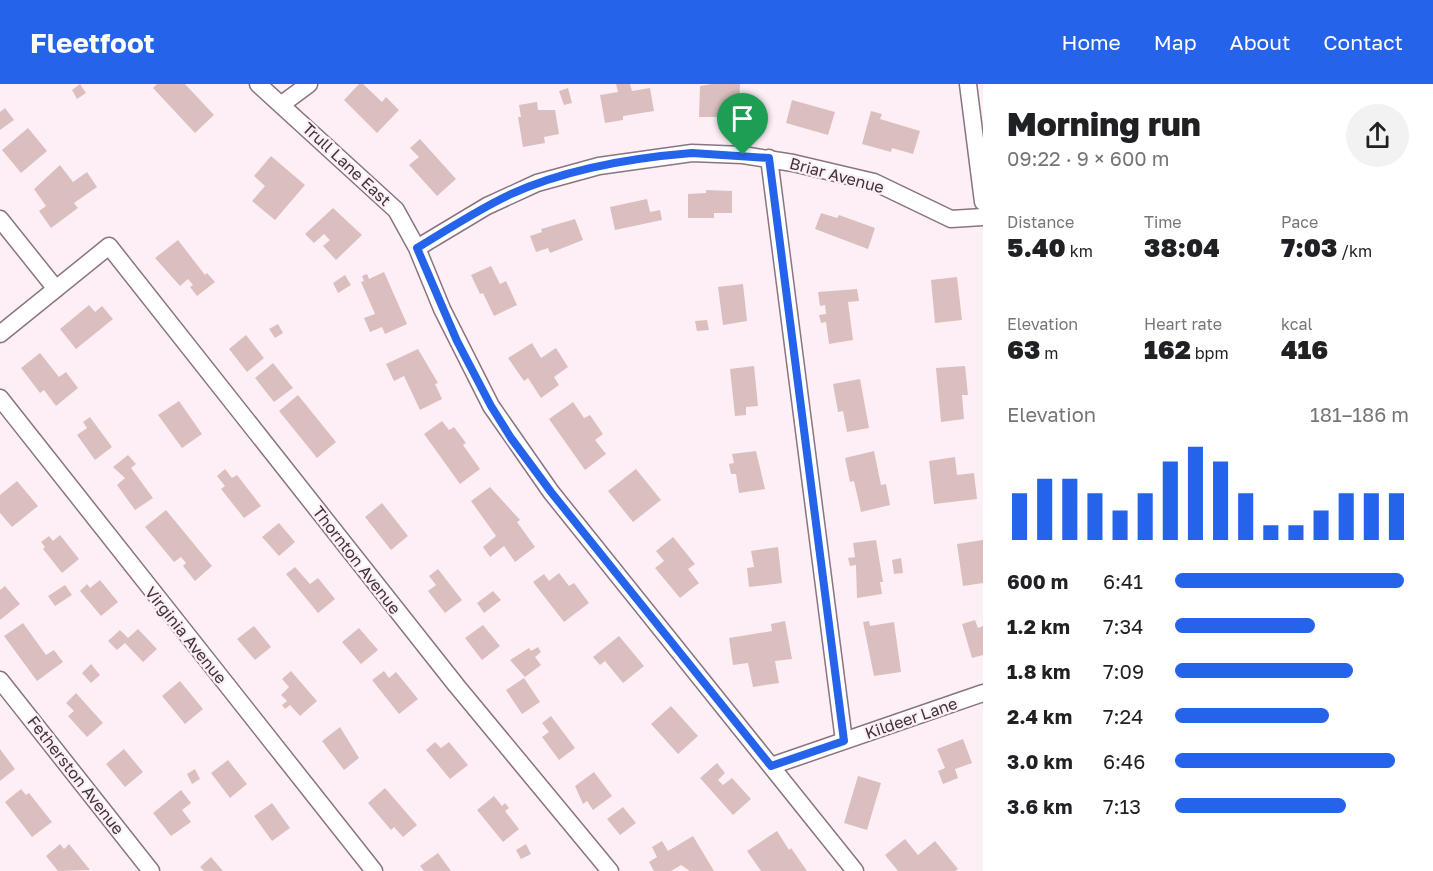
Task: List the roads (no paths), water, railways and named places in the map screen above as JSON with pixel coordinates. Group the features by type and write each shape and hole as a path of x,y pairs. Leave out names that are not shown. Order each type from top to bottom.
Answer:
{"street":[{"name":"Trull Lane East","path":"258,84 387,200 404,222 457,341 491,406 511,438 551,492 855,871"},
{"path":"282,104 309,84"},
{"path":"968,84 983,202"},
{"name":"Briar Avenue","path":"417,248 487,206 537,183 566,174 673,154 769,158 874,183 951,219 983,217"},
{"path":"769,158 844,741"},
{"path":"0,219 56,289 0,334"},
{"name":"Thornton Avenue","path":"56,289 109,246 456,685 610,871"},
{"name":"Virginia Avenue","path":"0,398 374,871"},
{"name":"Fetherston Avenue","path":"0,680 152,871"},
{"name":"Kildeer Lane","path":"771,766 983,693"}]}
